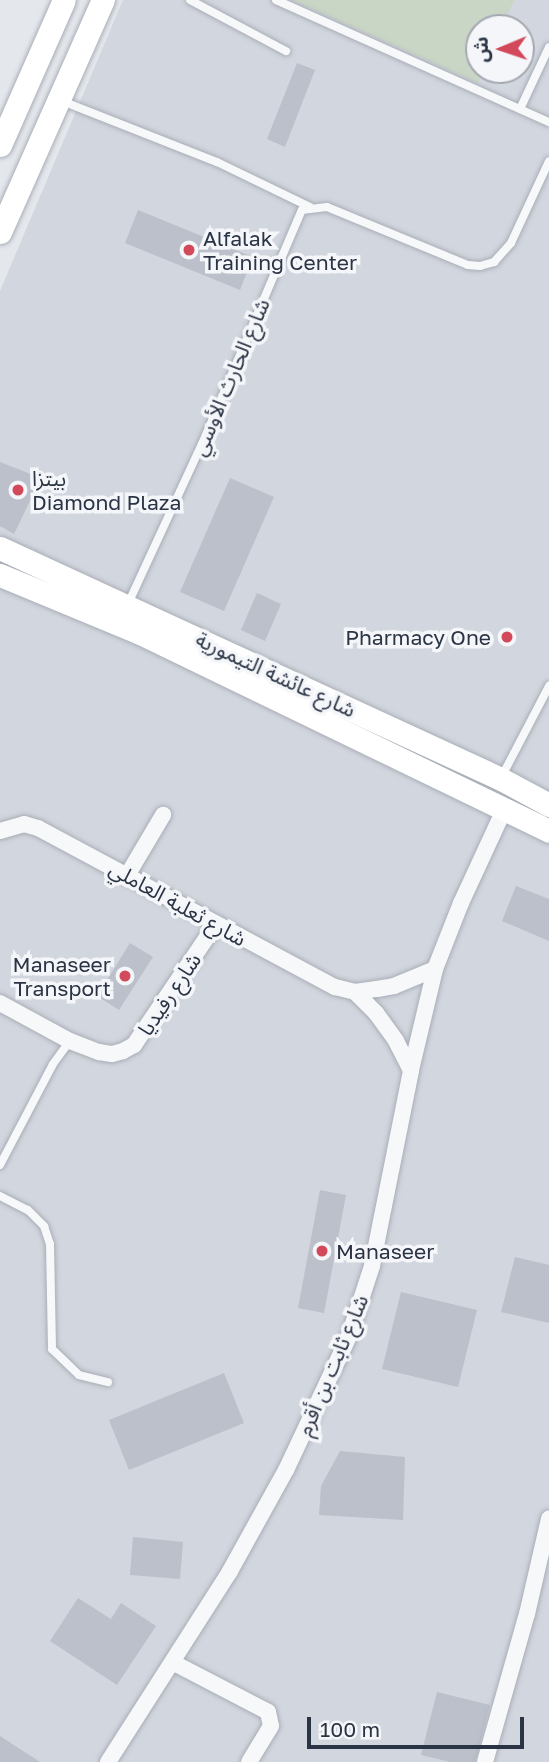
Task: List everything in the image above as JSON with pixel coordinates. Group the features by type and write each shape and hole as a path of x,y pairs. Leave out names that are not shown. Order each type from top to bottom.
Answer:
{"street":[{"path":"0,145 64,0"},
{"path":"0,232 106,3"},
{"name":"شارع عائشة التيمورية","path":"0,548 501,779 549,805"},
{"name":"شارع عائشة التيمورية","path":"1,576 140,634 549,831"},
{"name":"شارع ثابت بن أقرم","path":"108,1762 174,1663 286,1470 349,1336 372,1266 411,1070 435,969 451,926 505,810"},
{"path":"128,873 163,815"},
{"name":"شارع ثعلبة العاملي","path":"0,831 24,824 38,828 128,873 306,974 355,992 376,1013 396,1041 411,1070"},
{"name":"شارع رفيديا","path":"0,1003 71,1041 112,1054 134,1045 216,925"},
{"name":"شارع ثعلبة العاملي","path":"355,992 394,986 435,969"},
{"path":"485,1762 527,1615 549,1519"},
{"path":"174,1663 268,1712 271,1726 248,1762"}],"lane":[{"path":"190,0 286,51"},
{"path":"276,0 549,122"},
{"path":"520,109 549,47"},
{"path":"59,100 217,162 310,207 335,210 468,265 480,266 494,262 511,243 549,161"},
{"name":"شارع الحارث الأوسي","path":"127,606 202,444 297,216 310,207"},
{"path":"501,779 549,686"},
{"path":"0,1165 53,1063 71,1041"},
{"path":"0,1196 28,1210 44,1226 50,1244 52,1349 79,1375 108,1382"}],"shaded area":[{"path":"123,0 549,0 549,1762 0,1762 0,291"}],"green space":[{"path":"292,0 514,0 508,14 465,14 465,77"}],"building":[{"path":"297,63 315,70 285,147 267,139"},
{"name":"Alfalak Training Center","path":"138,210 253,257 240,290 125,243"},
{"name":"بيتزا Diamond Plaza","path":"0,462 41,478 14,534 0,526"},
{"path":"230,478 274,497 224,611 180,592"},
{"path":"257,593 281,604 265,641 241,630"},
{"path":"516,886 549,899 549,941 502,921"},
{"name":"Manaseer Transport","path":"130,943 153,957 119,1010 97,996"},
{"name":"Manaseer","path":"320,1190 346,1195 324,1313 298,1308"},
{"path":"515,1257 549,1265 549,1323 501,1312"},
{"path":"401,1292 477,1310 458,1387 382,1369"},
{"path":"224,1373 244,1423 129,1470 109,1420"},
{"path":"340,1451 405,1457 403,1520 319,1515 321,1486"},
{"path":"133,1537 183,1542 180,1579 130,1575"},
{"path":"78,1598 111,1619 121,1603 156,1626 117,1685 50,1641"},
{"path":"437,1692 490,1705 475,1762 450,1762 421,1755"},
{"path":"0,1736 40,1762 0,1762"}],"place":[{"name":"Alfalak Training Center","path":"189,250"},
{"name":"بيتزا Diamond Plaza","path":"18,490"},
{"name":"Pharmacy One","path":"507,637"},
{"name":"Manaseer Transport","path":"125,976"},
{"name":"Manaseer","path":"322,1251"}]}
